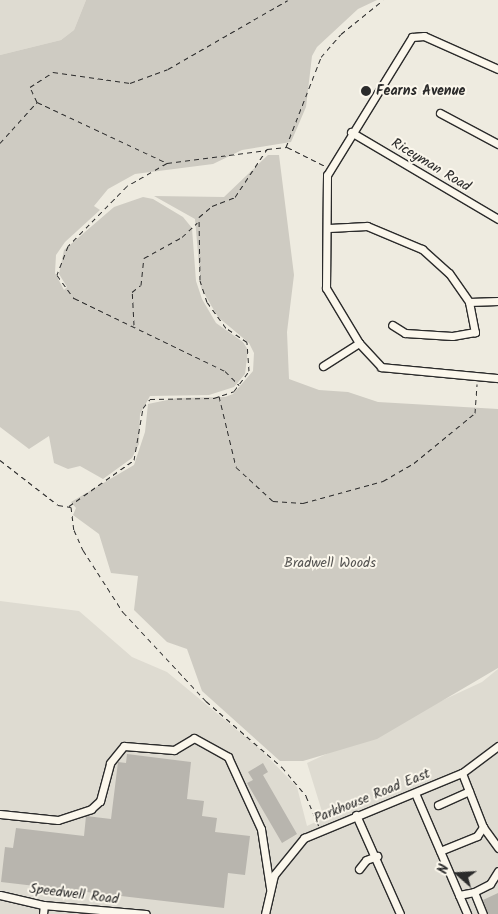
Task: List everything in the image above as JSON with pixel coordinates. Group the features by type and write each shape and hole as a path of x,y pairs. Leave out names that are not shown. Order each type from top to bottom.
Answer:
{"street":[{"path":"498,69 415,35 350,132 326,175 329,228 326,288 359,343 381,367 498,378"},
{"path":"440,113 498,144"},
{"name":"Riceyman Road","path":"350,132 498,219"},
{"path":"329,228 367,226 422,249 449,273 469,302 475,332 452,336 404,333 392,325"},
{"path":"469,302 498,301"},
{"path":"324,366 359,343"},
{"path":"0,814 58,820 91,809 100,801 110,762 124,746 174,750 194,738 228,757 261,828 270,888"},
{"name":"Parkhouse Road East","path":"264,914 270,888 292,849 320,828 416,793 462,773 498,746"},
{"path":"462,773 483,827 498,848"},
{"path":"438,805 469,790"},
{"path":"416,793 465,913"},
{"path":"356,815 377,856 400,914"},
{"path":"440,851 476,836 483,827"},
{"path":"359,869 366,860 377,856"},
{"path":"459,895 474,892 490,884 498,871"},
{"path":"474,892 484,914"},
{"name":"Speedwell Road","path":"0,894 44,905 146,914"},
{"path":"43,914 44,905"}],"path":[{"path":"167,163 37,102 30,87 53,72 130,83 168,69 288,0"},
{"path":"286,147 321,57 340,34 383,0"},
{"path":"0,144 37,102"},
{"path":"238,385 225,371 134,326 105,316 74,298 57,275 58,264 68,246 127,186 167,163 286,147"},
{"path":"0,460 58,505 69,506 134,460 143,408 150,399 219,396 238,385 249,371 250,355 247,342 226,328 207,302 200,280 199,217 212,206 236,197 267,149 286,147 330,169"},
{"path":"134,326 132,292 141,285 144,258 182,237 188,228 198,223"},
{"path":"219,396 226,439 236,467 273,501 303,503 383,481 414,463 475,413 477,376"},
{"path":"69,506 74,530 83,550 123,612 206,701 282,767 306,796 320,828"}],"shaded area":[{"path":"0,0 86,0 74,30 61,40 0,55"},
{"path":"0,601 79,611 132,657 167,672 260,749 297,787 307,826 324,818 307,763 482,682 498,669 498,914 0,914"}],"green space":[{"path":"86,0 377,0 358,9 317,47 312,56 306,107 291,142 242,150 213,164 135,174 108,189 94,206 100,210 65,242 56,255 55,273 64,290 67,287 59,274 64,250 114,207 143,197 153,199 183,217 192,228 196,281 202,299 216,323 243,342 248,350 245,374 234,387 209,395 150,396 140,414 139,444 132,458 103,479 80,466 68,469 54,463 49,436 29,449 0,427 0,55 61,40 74,30"},
{"name":"Bradwell Woods","path":"268,155 279,155 294,275 287,332 289,379 319,390 348,392 378,402 498,409 498,668 377,739 303,761 280,761 202,691 187,649 167,642 134,610 138,576 111,573 99,534 73,515 76,508 71,502 134,465 145,432 148,404 177,398 225,397 233,394 253,371 254,353 249,343 218,317 201,288 195,219 154,196 224,197"}],"building":[{"path":"127,754 191,762 187,799 204,801 202,816 217,818 215,832 250,836 245,875 228,873 224,908 1,882 5,847 13,848 16,828 84,836 86,816 111,819 118,762 126,763"},
{"path":"263,763 268,772 263,775 297,834 282,843 247,783 253,780 248,772"},
{"path":"498,893 498,914 488,914 483,900"}],"place":[{"name":"Fearns Avenue","path":"366,91"}]}
